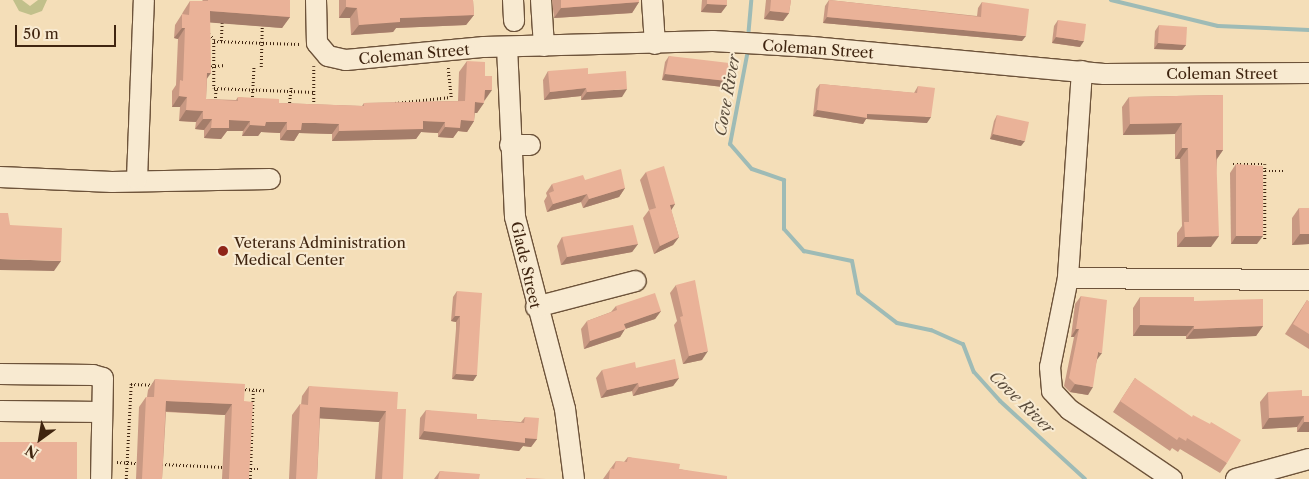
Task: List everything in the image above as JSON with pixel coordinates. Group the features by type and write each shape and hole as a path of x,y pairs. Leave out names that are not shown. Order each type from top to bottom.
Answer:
{"street":[{"path":"137,179 144,0"},
{"path":"316,0 318,43"},
{"path":"513,0 514,21"},
{"path":"541,0 544,46"},
{"path":"652,0 655,44"},
{"name":"Coleman Street","path":"318,43 328,56 346,60 446,50 544,46 747,43 1110,74 1309,73"},
{"name":"Glade Street","path":"507,48 520,145 515,217 536,307 565,409 574,479"},
{"path":"1082,71 1068,278 1050,367 1052,391 1070,410 1172,479"},
{"path":"0,178 110,182 137,179 270,179"},
{"path":"1068,278 1309,280"},
{"path":"536,307 636,281"},
{"path":"0,374 93,375 103,378 101,479"},
{"path":"0,410 102,412"},
{"path":"1236,479 1309,459"}],"path":[{"path":"221,42 222,22"},
{"path":"260,67 262,27"},
{"path":"202,33 210,35 214,41 215,110"},
{"path":"214,41 318,43"},
{"path":"392,103 451,97 446,50"},
{"path":"204,66 224,65"},
{"path":"252,109 254,66"},
{"path":"314,66 314,114"},
{"path":"289,114 291,86"},
{"path":"216,88 314,92"},
{"path":"207,101 215,101"},
{"path":"314,107 324,107"},
{"path":"1233,164 1264,164 1265,239"},
{"path":"1265,171 1284,171"},
{"path":"126,479 131,384 159,385"},
{"path":"235,389 264,390"},
{"path":"250,479 254,390"},
{"path":"111,461 146,463"},
{"path":"155,464 231,468"},
{"path":"240,468 261,469"}],"shaded area":[{"path":"13,0 22,0 30,6 38,0 47,0 42,11 31,15 19,11"}],"building":[{"path":"290,0 290,17 210,11 211,73 207,73 206,99 238,101 238,97 279,99 279,103 364,106 364,103 465,101 467,61 485,62 485,76 492,76 492,90 485,90 484,103 475,102 474,121 461,120 460,128 445,127 445,122 423,121 423,129 339,131 339,124 302,123 301,130 287,130 287,122 266,122 265,126 250,125 250,121 229,120 229,128 211,128 212,119 203,119 203,111 186,110 187,97 179,96 180,80 183,81 185,28 182,28 182,14 189,15 190,1"},
{"path":"346,0 473,0 474,15 400,18 400,22 359,25 357,8 346,7"},
{"path":"561,0 639,0 639,2 561,8"},
{"path":"707,0 727,0 727,5 707,4"},
{"path":"771,0 791,0 789,13 770,11"},
{"path":"829,0 981,17 982,2 1029,9 1026,36 827,17"},
{"path":"1058,20 1086,24 1084,41 1056,37"},
{"path":"1159,25 1187,27 1186,45 1158,43"},
{"path":"669,56 729,63 727,81 665,74"},
{"path":"588,68 588,74 626,71 627,89 587,92 586,88 550,92 548,71"},
{"path":"820,84 917,93 918,86 935,88 931,117 867,114 867,118 817,110"},
{"path":"1223,95 1223,150 1216,150 1219,236 1185,237 1184,222 1189,222 1188,148 1182,148 1182,123 1130,124 1129,97"},
{"path":"997,115 1029,122 1025,141 993,134"},
{"path":"1236,164 1263,166 1263,236 1236,236"},
{"path":"664,166 675,204 670,205 679,237 660,246 649,210 656,208 646,172"},
{"path":"621,169 625,188 589,199 587,194 553,204 549,193 554,191 552,184 583,175 585,180"},
{"path":"1299,208 1309,208 1309,234 1300,234"},
{"path":"0,213 8,213 10,225 62,228 61,261 0,259"},
{"path":"633,225 638,244 567,257 562,237"},
{"path":"695,280 708,351 689,356 680,317 683,316 676,285"},
{"path":"457,291 482,293 477,375 456,374 460,323 460,316 455,316"},
{"path":"655,293 661,311 624,324 626,329 590,341 587,321 617,310 616,306"},
{"path":"1081,296 1107,300 1102,353 1098,352 1093,387 1075,384 1069,378 1079,329 1076,329"},
{"path":"1140,297 1194,297 1194,301 1263,299 1263,326 1194,329 1194,326 1140,325"},
{"path":"1307,300 1309,302 1309,334 1293,324"},
{"path":"675,359 679,378 639,387 638,383 607,390 602,370 635,362 636,368"},
{"path":"1135,378 1192,417 1193,415 1210,424 1211,422 1241,440 1227,463 1187,438 1186,441 1179,437 1177,440 1120,401"},
{"path":"155,379 245,384 244,401 253,402 249,479 229,479 232,404 166,401 162,479 142,479 146,397 154,397"},
{"path":"309,386 398,392 397,409 406,409 403,479 382,479 386,411 320,407 317,479 296,479 300,404 308,405"},
{"path":"1302,390 1302,396 1309,396 1309,422 1304,422 1304,416 1269,418 1268,392"},
{"path":"426,410 477,414 477,419 524,423 525,417 539,418 537,439 525,438 525,443 424,431"},
{"path":"0,442 77,442 77,479 0,479"},
{"path":"628,457 680,464 679,469 727,476 727,479 609,479 610,468 614,469 616,461 627,462"},
{"path":"440,471 480,474 479,479 438,479"}],"waterway":[{"name":"Cove River","path":"748,38 751,0"},
{"name":"Cove River","path":"1111,0 1218,26 1309,30"},
{"name":"Cove River","path":"748,50 730,144 752,169 784,180 784,229 804,251 852,261 858,293 897,323 931,330 963,344 974,372 1000,401 1085,479"}],"place":[{"name":"Veterans Administration Medical Center","path":"223,251"}]}
